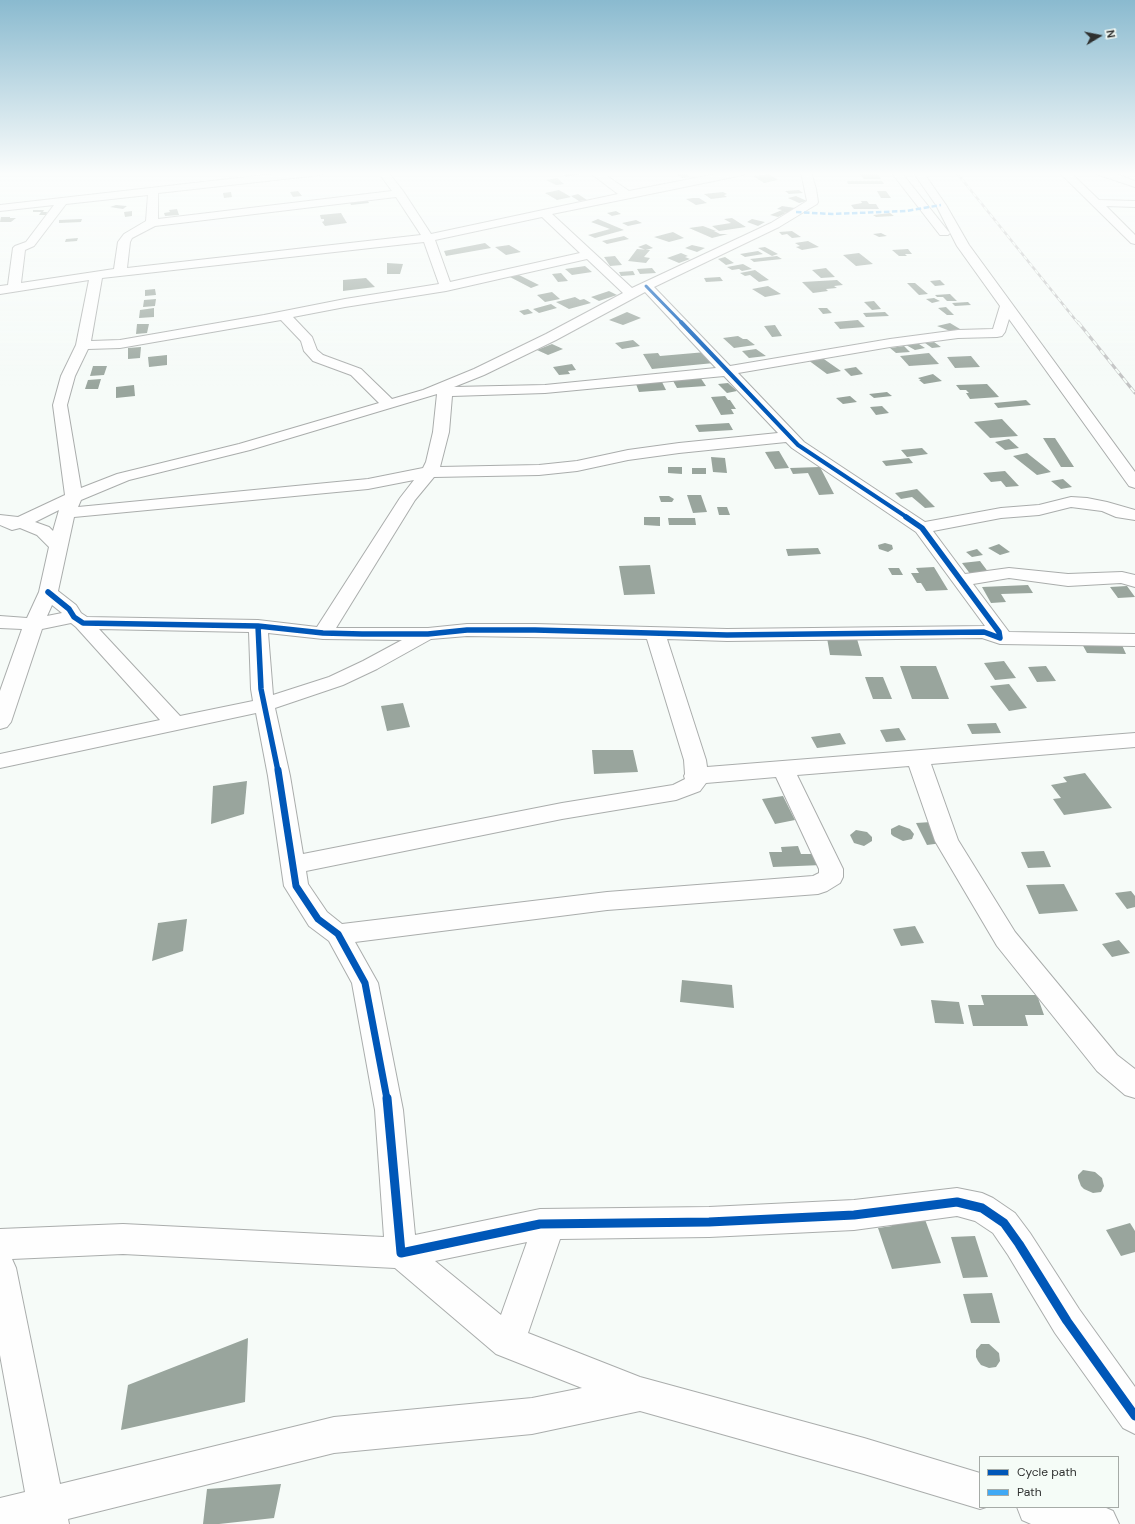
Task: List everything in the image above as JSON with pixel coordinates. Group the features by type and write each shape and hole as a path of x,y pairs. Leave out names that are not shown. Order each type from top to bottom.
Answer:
{"street":[{"path":"14,288 19,248 31,243"},
{"path":"120,272 124,243"},
{"path":"0,290 96,277 120,272 389,243"},
{"path":"430,243 446,287"},
{"path":"576,243 589,255 639,290 727,371 798,445 922,528 962,580 999,632 1000,638"},
{"path":"0,530 70,505 123,477 244,447 436,393 551,338 639,290 737,243"},
{"path":"959,243 963,246"},
{"path":"961,243 1135,483"},
{"path":"83,346 120,344 345,303 446,287 589,255"},
{"path":"0,722 27,640 48,592 70,505 60,405 68,376 83,346 96,277"},
{"path":"436,393 545,389 727,371 890,343 958,334 997,333 1000,329 1007,305"},
{"path":"284,315 307,340 311,351 318,358 356,372 389,405"},
{"path":"322,633 408,498 429,472 434,462 438,448 436,393"},
{"path":"70,505 368,484 429,472 540,470 577,466 628,455 679,448 790,437"},
{"path":"368,484 408,498"},
{"path":"922,528 1001,514 1039,510 1071,502 1087,503 1107,507 1122,513 1135,515"},
{"path":"0,520 20,522 43,532 59,546"},
{"path":"962,580 1009,573 1068,580 1122,577 1135,581"},
{"path":"48,592 69,609 175,724"},
{"path":"0,622 35,624 78,620 258,626 322,633 428,634 467,630 727,635 984,632 1000,638 1135,640"},
{"path":"258,626 261,689 279,776 296,886 318,919 338,934 365,983 389,1110 401,1253 508,1342 640,1394 864,1456 979,1491"},
{"path":"292,865 562,811 676,792 692,786 697,780 695,776 695,760 655,633"},
{"path":"0,761 264,706 336,681 370,665 428,634"},
{"path":"695,776 918,759 1135,740"},
{"path":"918,759 947,841 1006,939 1107,1064 1135,1086"},
{"path":"338,934 607,901 818,885 831,877 831,868 783,769"},
{"path":"0,1244 123,1240 401,1253 540,1224 709,1222 854,1215 957,1202 982,1208 1004,1223 1067,1321 1135,1416"},
{"path":"508,1342 549,1224"},
{"path":"0,1268 48,1515"},
{"path":"0,1517 48,1515 334,1435 532,1416 640,1394"},
{"path":"1039,1508 1100,1524"}],"building":[{"path":"484,243 491,248 446,256 444,251"},
{"path":"795,243 812,243 819,247 802,250 796,247 800,246"},
{"path":"646,244 653,248 646,250 638,247"},
{"path":"509,245 521,252 506,255 495,247"},
{"path":"692,245 705,248 697,252 685,248"},
{"path":"765,247 778,254 772,256 758,248"},
{"path":"637,249 650,250 644,257 650,258 646,263 628,261"},
{"path":"908,249 912,254 905,254 907,256 899,256 892,250"},
{"path":"758,251 763,254 745,257 740,254"},
{"path":"681,253 688,256 685,257 690,259 679,263 667,258"},
{"path":"859,253 873,264 856,266 843,255"},
{"path":"615,256 622,265 610,266 604,257"},
{"path":"777,256 782,259 754,262 750,259"},
{"path":"725,257 734,263 726,265 718,259"},
{"path":"387,263 403,264 400,274 387,274"},
{"path":"743,264 752,269 742,271 739,269 732,270 727,267"},
{"path":"585,266 592,272 572,275 565,269"},
{"path":"652,268 656,273 640,274 637,269"},
{"path":"826,268 835,277 821,278 812,270"},
{"path":"755,270 769,280 759,282 750,275 745,276 740,273"},
{"path":"633,271 635,275 621,276 619,272"},
{"path":"561,273 568,281 558,282 552,274"},
{"path":"517,274 539,285 531,288 508,276"},
{"path":"720,277 723,281 706,282 704,278"},
{"path":"366,278 375,287 343,291 343,280"},
{"path":"837,280 843,285 834,286 837,288 826,289 828,291 813,293 802,282"},
{"path":"940,280 945,285 935,286 930,281"},
{"path":"907,283 915,283 928,294 919,295"},
{"path":"768,286 781,294 765,297 752,289"},
{"path":"155,289 156,295 145,296 145,290"},
{"path":"609,291 617,295 599,301 591,297"},
{"path":"552,292 560,299 545,302 537,295"},
{"path":"950,294 957,301 947,301 943,297 937,297 935,295"},
{"path":"575,297 580,300 584,299 591,303 569,309 556,302"},
{"path":"934,298 940,301 932,303 926,299"},
{"path":"156,299 155,306 143,307 144,300"},
{"path":"874,301 881,309 872,310 864,302"},
{"path":"968,302 971,305 955,306 952,303"},
{"path":"551,304 557,308 539,313 533,309"},
{"path":"946,307 954,315 947,315 938,308"},
{"path":"154,308 154,317 139,318 140,310"},
{"path":"818,308 827,308 832,313 823,314"},
{"path":"528,309 533,313 524,315 519,311"},
{"path":"627,312 641,318 623,325 609,320"},
{"path":"885,312 889,316 866,317 863,313"},
{"path":"858,320 865,327 840,329 834,322"},
{"path":"950,323 960,329 950,331 937,326"},
{"path":"137,324 149,324 147,333 136,334"},
{"path":"775,325 782,336 772,337 764,326"},
{"path":"738,336 743,339 747,339 755,345 734,348 723,338"},
{"path":"633,340 640,346 622,349 615,343"},
{"path":"916,342 925,348 915,350 906,345"},
{"path":"934,342 941,347 932,348 925,343"},
{"path":"552,344 563,349 548,355 537,350"},
{"path":"904,346 910,352 896,353 890,348"},
{"path":"141,347 140,358 128,359 128,348"},
{"path":"756,349 766,356 749,358 742,351"},
{"path":"706,352 714,363 652,369 643,354 658,353 660,356"},
{"path":"929,353 939,364 909,366 900,356"},
{"path":"167,355 167,365 149,367 148,357"},
{"path":"971,356 980,367 955,368 947,357"},
{"path":"821,357 841,371 827,374 808,360"},
{"path":"572,364 576,370 568,371 570,374 559,375 553,367"},
{"path":"93,366 107,366 104,375 90,376"},
{"path":"856,367 863,374 851,376 844,369"},
{"path":"933,374 942,381 924,384 918,378"},
{"path":"700,377 706,386 677,388 672,379"},
{"path":"101,379 98,389 85,389 88,380"},
{"path":"662,382 666,390 639,392 636,384"},
{"path":"728,383 737,391 727,393 718,384"},
{"path":"987,384 999,397 970,399 966,393 969,393 966,390 960,390 956,385"},
{"path":"134,385 135,396 116,398 116,387"},
{"path":"887,392 892,396 874,398 869,394"},
{"path":"725,396 728,400 730,400 736,409 731,409 734,414 721,415 711,397"},
{"path":"850,396 857,402 843,404 836,398"},
{"path":"1026,400 1031,405 998,408 994,403"},
{"path":"882,406 889,413 876,415 870,407"},
{"path":"1002,419 1018,436 990,438 974,422"},
{"path":"729,423 733,430 699,432 695,425"},
{"path":"1043,438 1055,438 1074,467 1061,467"},
{"path":"1009,439 1019,448 1005,450 995,442"},
{"path":"922,448 928,454 907,457 901,450"},
{"path":"779,451 789,468 775,469 765,452"},
{"path":"1027,453 1051,472 1037,475 1013,456"},
{"path":"711,457 725,458 727,473 713,472"},
{"path":"909,458 913,463 886,466 882,461"},
{"path":"668,467 682,467 682,474 668,473"},
{"path":"820,467 834,494 819,495 808,473 793,474 790,468"},
{"path":"692,468 706,468 706,474 692,474"},
{"path":"1005,471 1019,486 1006,487 1001,481 991,482 983,473"},
{"path":"1063,479 1072,487 1061,489 1051,481"},
{"path":"917,489 935,507 925,508 912,497 901,499 895,493"},
{"path":"687,495 701,495 707,512 693,513"},
{"path":"659,496 669,496 674,499 672,502 661,502"},
{"path":"717,507 727,507 730,515 719,515"},
{"path":"644,517 660,517 660,526 644,525"},
{"path":"668,518 695,518 696,525 669,525"},
{"path":"885,543 892,545 893,549 888,552 879,549 878,545"},
{"path":"999,544 1010,552 1000,555 988,548"},
{"path":"818,548 821,554 788,556 786,549"},
{"path":"977,549 983,555 972,557 966,552"},
{"path":"980,561 989,573 971,575 962,563"},
{"path":"650,565 655,594 624,595 619,566"},
{"path":"934,567 948,590 926,591 921,583 917,583 911,573 919,573 916,568"},
{"path":"888,568 899,568 903,575 892,575"},
{"path":"1028,585 1033,593 1001,594 1006,602 991,603 982,587"},
{"path":"1127,586 1135,597 1118,598 1110,587"},
{"path":"827,638 857,639 862,656 830,655"},
{"path":"1081,642 1121,643 1126,654 1087,653"},
{"path":"1004,661 1016,678 995,680 984,663"},
{"path":"900,666 936,666 949,699 912,699"},
{"path":"1046,666 1056,681 1037,682 1028,667"},
{"path":"865,677 883,677 892,699 873,699"},
{"path":"1009,684 1027,708 1009,711 990,686"},
{"path":"403,703 410,727 387,731 381,706"},
{"path":"996,723 1001,733 972,734 967,724"},
{"path":"899,728 906,740 886,742 880,730"},
{"path":"840,733 846,744 817,748 811,737"},
{"path":"592,750 633,750 638,772 594,774"},
{"path":"1085,773 1112,808 1064,815 1053,799 1061,798 1051,785 1067,782 1063,777"},
{"path":"247,781 244,814 211,824 213,786"},
{"path":"783,796 795,820 775,824 762,799"},
{"path":"931,822 942,843 927,845 916,823"},
{"path":"899,825 910,829 914,834 912,839 903,841 891,834 891,829"},
{"path":"856,830 867,832 872,837 872,841 864,846 854,843 850,835"},
{"path":"798,846 801,854 818,854 822,865 773,867 769,852 782,852 781,847"},
{"path":"1044,851 1051,867 1028,868 1021,852"},
{"path":"1064,884 1078,911 1039,914 1026,885"},
{"path":"1131,891 1135,896 1135,907 1127,909 1115,893"},
{"path":"187,919 183,951 152,961 158,923"},
{"path":"915,926 924,943 901,946 893,929"},
{"path":"1119,940 1130,953 1112,957 1102,944"},
{"path":"682,980 732,985 734,1008 680,1002"},
{"path":"981,995 1037,995 1044,1015 1025,1015 1028,1026 973,1026 968,1005 984,1005"},
{"path":"931,1000 959,1002 964,1024 935,1023"},
{"path":"1083,1170 1095,1172 1102,1178 1104,1186 1101,1192 1093,1193 1081,1186 1078,1175"},
{"path":"923,1214 941,1263 892,1269 878,1228 892,1226 889,1218"},
{"path":"1130,1223 1135,1231 1135,1252 1121,1256 1106,1230"},
{"path":"975,1236 988,1277 963,1278 951,1237"},
{"path":"992,1293 1000,1323 971,1323 963,1294"},
{"path":"248,1338 245,1402 121,1430 128,1385"},
{"path":"981,1344 989,1344 999,1353 1000,1361 996,1367 989,1368 981,1365 978,1361 976,1357 976,1350"},
{"path":"281,1484 274,1518 219,1524 203,1524 207,1489"}],"railway":[{"path":"1013,243 1078,323"},
{"path":"1078,322 1135,393"}],"cycle path":[{"path":"48,592 69,609 74,617 83,623 258,626 323,633 362,634 428,634 467,630 535,630 727,635 984,632 1000,638 999,632 922,528 798,445 646,286"},
{"path":"258,626 261,689 279,776 296,886 318,919 338,934 365,983 389,1110 401,1253 540,1224 709,1222 854,1215 957,1202 982,1208 1004,1223 1019,1244 1067,1321 1135,1416"}]}
